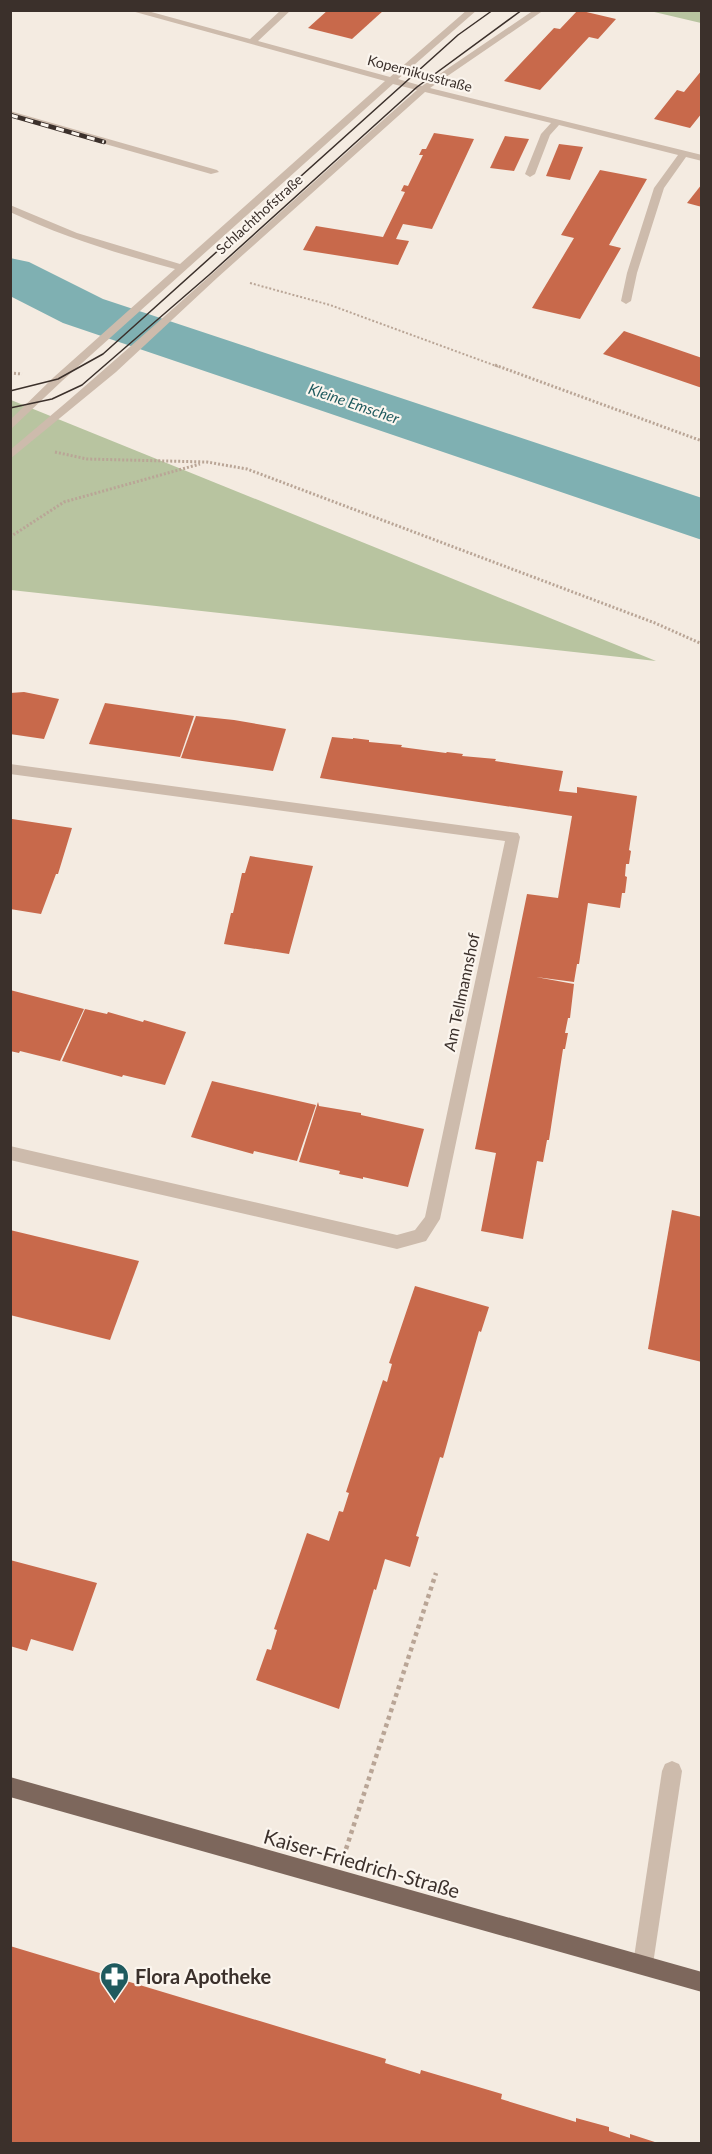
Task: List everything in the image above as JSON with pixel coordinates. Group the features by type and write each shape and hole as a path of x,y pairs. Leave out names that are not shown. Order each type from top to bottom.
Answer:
{"main road":[{"name":"Kaiser-Friedrich-Straße","path":"10,1787 702,1982"}],"street":[{"name":"Kopernikusstraße","path":"132,10 393,81 702,158"},
{"path":"252,42 286,10"},
{"name":"Schlachthofstraße","path":"10,427 80,360 473,10"},
{"name":"Schlachthofstraße","path":"10,456 112,370 195,292 423,88 540,10"},
{"path":"10,114 214,172"},
{"path":"530,174 546,134 556,122"},
{"path":"626,301 632,273 659,188 683,154"},
{"path":"10,208 39,222 97,244 183,268"},
{"name":"Am Tellmannshof","path":"10,769 513,837 432,1219 420,1236 397,1242 10,1153"},
{"path":"643,1964 672,1772"}],"path":[{"path":"213,276 241,280 330,305 702,441"},
{"path":"28,442 60,454 87,459 207,462 247,469 655,623 702,644"},
{"path":"10,537 64,502 207,462"},
{"path":"336,1879 436,1573"}],"green space":[{"path":"650,11 701,11 701,23"},
{"path":"11,400 656,661 11,590"}],"building":[{"path":"328,10 384,10 352,39 308,28"},
{"path":"578,10 616,19 598,39 589,37 540,90 504,81 554,28 560,29"},
{"path":"702,70 702,113 690,128 654,119 677,90 684,92"},
{"path":"434,133 474,139 432,229 403,224 396,239 409,241 398,265 303,250 316,226 383,237 405,192 401,191 404,185 408,186 423,155 419,155 422,149 426,149"},
{"path":"505,136 529,139 514,171 490,168"},
{"path":"559,144 583,147 570,180 546,176"},
{"path":"600,170 647,179 609,245 621,248 580,319 532,308 574,238 561,235"},
{"path":"702,184 702,207 687,203"},
{"path":"624,331 702,358 702,388 603,354"},
{"path":"24,692 59,699 44,739 10,734 10,693"},
{"path":"105,703 194,716 180,757 89,744"},
{"path":"196,716 286,729 273,771 181,758"},
{"path":"332,737 369,740 369,742 463,754 462,756 496,759 495,761 563,771 559,791 577,793 577,787 637,796 629,864 626,864 625,893 622,893 620,908 588,903 574,982 536,977 574,984 570,1018 568,1018 565,1033 568,1033 565,1049 563,1049 549,1140 547,1140 543,1162 537,1161 523,1239 481,1231 496,1153 475,1149 527,894 558,898 572,816 320,778"},
{"path":"12,819 72,828 58,874 56,874 41,914 10,909"},
{"path":"250,856 313,866 289,954 224,944 242,873 245,873"},
{"path":"10,990 84,1009 60,1061 20,1051 19,1053 10,1051"},
{"path":"85,1009 107,1014 108,1012 143,1022 144,1020 186,1032 165,1085 123,1075 122,1077 62,1061"},
{"path":"212,1081 316,1105 297,1161 254,1151 253,1154 191,1137"},
{"path":"318,1102 319,1106 361,1113 361,1115 424,1129 408,1187 339,1174 340,1171 299,1162"},
{"path":"672,1210 702,1217 702,1362 648,1349"},
{"path":"10,1230 139,1261 110,1340 10,1315"},
{"path":"415,1286 489,1307 481,1332 479,1331 443,1458 440,1457 416,1536 419,1537 410,1567 385,1559 339,1709 256,1680 267,1649 271,1650 277,1630 274,1629 307,1533 329,1541 339,1511 343,1512 349,1493 346,1492 383,1380 387,1382 392,1364 389,1363"},
{"path":"10,1560 97,1583 73,1651 31,1639 27,1651 10,1646"},
{"path":"10,1946 386,2059 385,2063 420,2074 421,2070 502,2094 501,2099 576,2122 576,2118 609,2127 609,2131 630,2138 630,2134 661,2144 10,2144"}],"waterway":[{"name":"Kleine Emscher","path":"10,274 83,311 702,520"}],"tram line":[{"path":"10,391 58,379 103,354 458,35 493,10"},
{"path":"10,408 52,399 82,385 209,275 417,87 522,10"}],"railway":[{"path":"10,115 104,142"}],"place":[{"name":"Flora Apotheke","path":"114,2002"}]}
